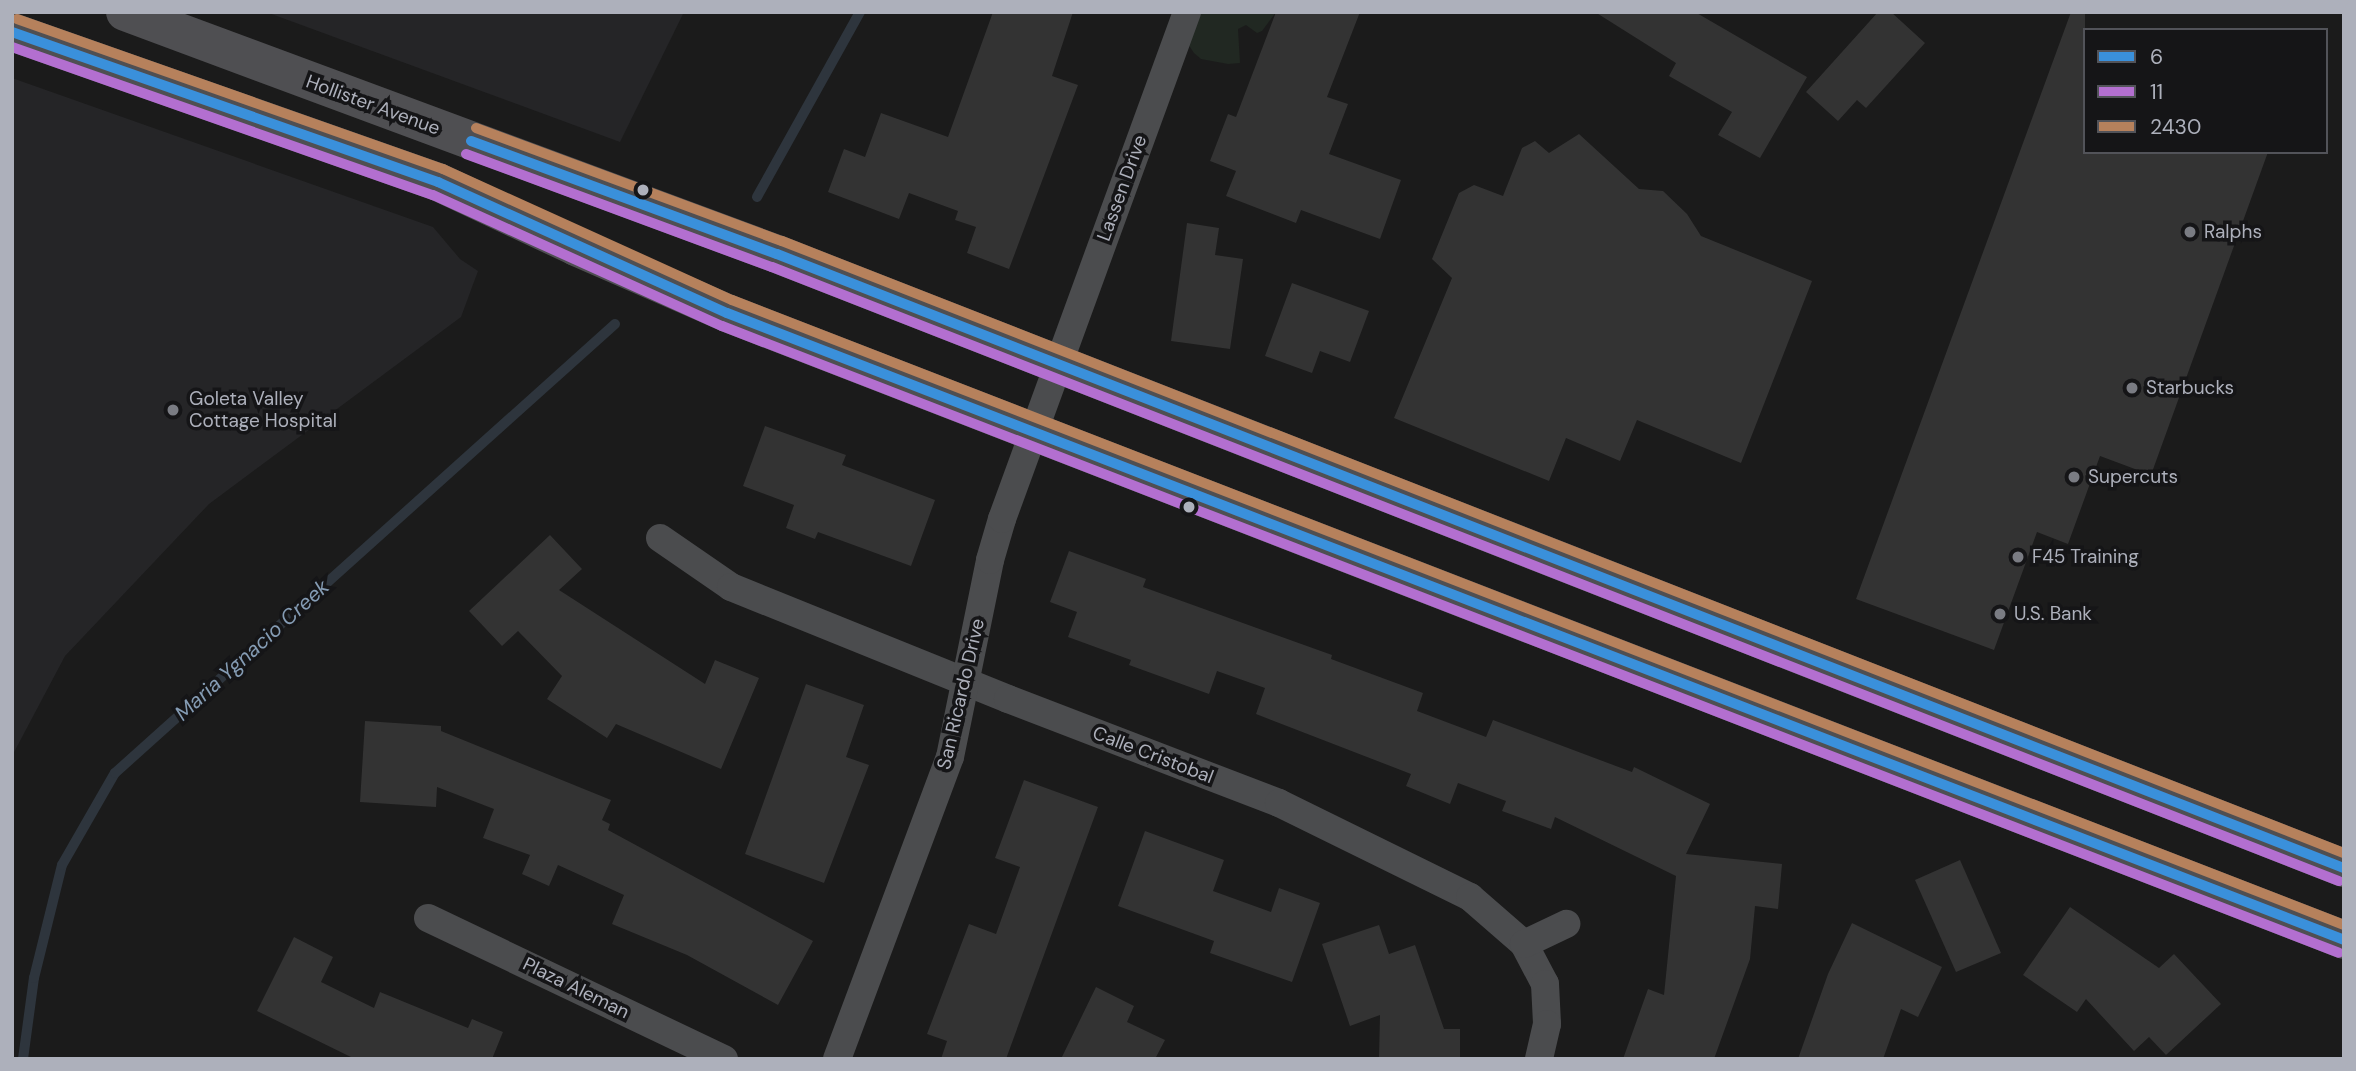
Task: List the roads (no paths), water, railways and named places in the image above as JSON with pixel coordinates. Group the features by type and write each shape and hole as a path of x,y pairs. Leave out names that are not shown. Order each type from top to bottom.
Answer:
{"main road":[{"name":"Hollister Avenue","path":"125,12 777,254 2344,868"},
{"path":"12,32 438,181 576,247 727,313 2344,940"}],"street":[{"name":"Lassen Drive","path":"1057,364 1187,12"},
{"name":"San Ricardo Drive","path":"836,1059 950,757 990,560 1057,364"},
{"name":"Calle Cristobal","path":"660,538 731,587 1008,699 1279,803 1470,897 1524,944 1545,984 1547,1024 1539,1059"},
{"name":"Plaza Aleman","path":"428,918 724,1059"},
{"path":"1524,944 1566,924"}],"waterway":[{"name":"Maria Ygnacio Creek","path":"757,197 860,12"},
{"name":"Maria Ygnacio Creek","path":"23,1059 34,978 62,865 115,773 615,324"}],"place":[{"name":"Ralphs","path":"2190,232"},
{"name":"Starbucks","path":"2132,388"},
{"name":"Goleta Valley Cottage Hospital","path":"173,410"},
{"name":"Supercuts","path":"2074,477"},
{"name":"F45 Training","path":"2018,557"},
{"name":"U.S. Bank","path":"2000,614"}]}
